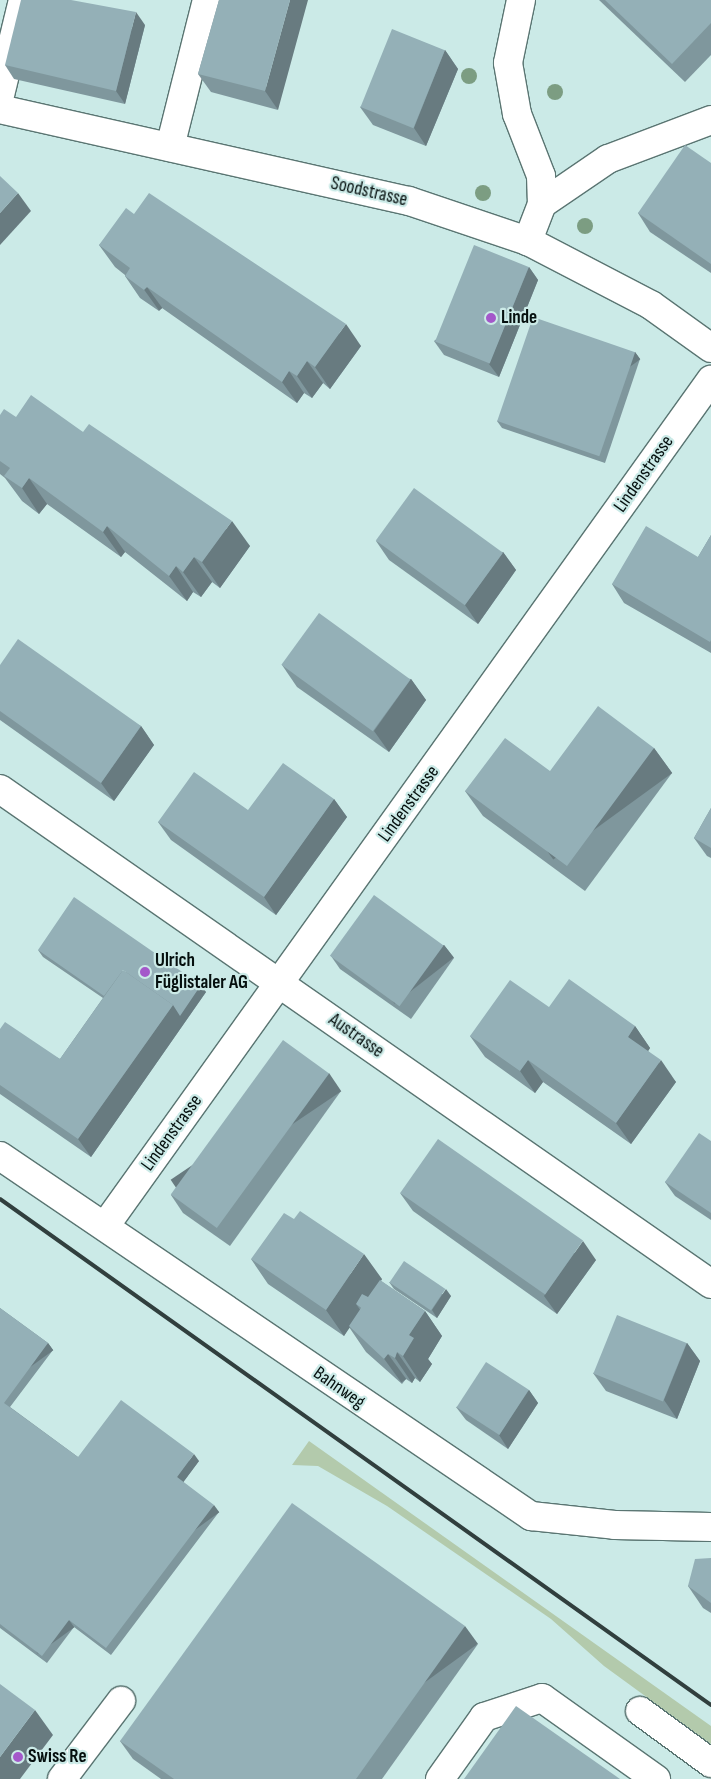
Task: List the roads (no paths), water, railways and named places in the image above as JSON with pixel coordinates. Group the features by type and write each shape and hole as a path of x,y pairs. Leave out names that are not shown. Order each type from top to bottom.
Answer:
{"street":[{"path":"0,95 22,0"},
{"path":"170,147 207,0"},
{"path":"521,0 508,63 517,114 541,176 542,204 528,241"},
{"name":"Soodstrasse","path":"0,109 409,201 528,241 651,306 711,348"},
{"path":"542,204 608,159 711,120"},
{"name":"Lindenstrasse","path":"105,1226 282,983 711,380"},
{"name":"Austrasse","path":"0,789 282,983 711,1284"},
{"name":"Bahnweg","path":"0,1156 530,1516 615,1525 711,1527"},
{"path":"440,1779 484,1717 542,1698 656,1779"},
{"path":"62,1779 121,1702"},
{"path":"640,1710 711,1763"}],"railway":[{"path":"0,1199 711,1705"}],"place":[{"name":"Linde","path":"491,318"},
{"name":"Ulrich Füglistaler AG","path":"145,972"},
{"name":"Swiss Re","path":"18,1757"}]}
